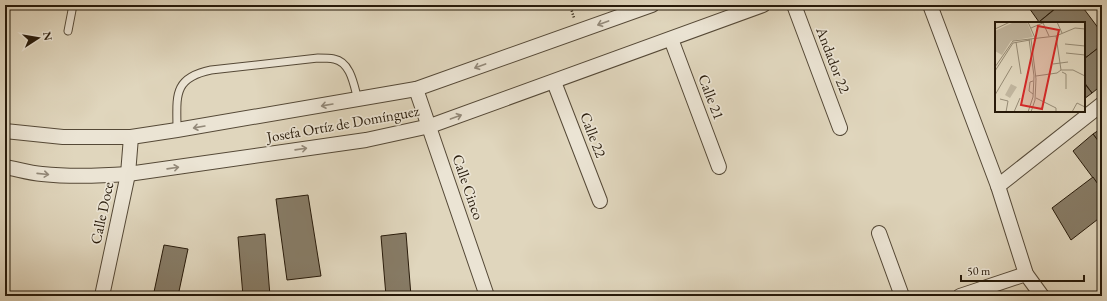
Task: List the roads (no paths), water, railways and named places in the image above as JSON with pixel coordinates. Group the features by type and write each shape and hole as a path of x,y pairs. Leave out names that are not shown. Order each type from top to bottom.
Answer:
{"street":[{"name":"Josefa Ortíz de Domínguez","path":"5,132 63,137 132,137 416,89 652,5"},
{"name":"Josefa Ortíz de Domínguez","path":"5,167 40,174 103,176 128,174 366,140 430,126 763,5"},
{"name":"Andador 22","path":"794,5 840,128"},
{"path":"930,5 998,186 1026,274 1042,296"},
{"name":"Calle 21","path":"671,39 719,166"},
{"name":"Calle 22","path":"554,82 600,201"},
{"name":"Calle Cinco","path":"416,89 430,126 487,296"},
{"path":"998,186 1102,104"},
{"name":"Calle Doce","path":"102,296 128,174 132,137"},
{"path":"879,233 902,296"},
{"path":"960,296 1026,274"}],"lane":[{"path":"68,31 73,5"},
{"path":"177,130 177,101 180,88 189,77 199,72 211,70 318,58 336,59 343,64 351,74 358,100"}]}
